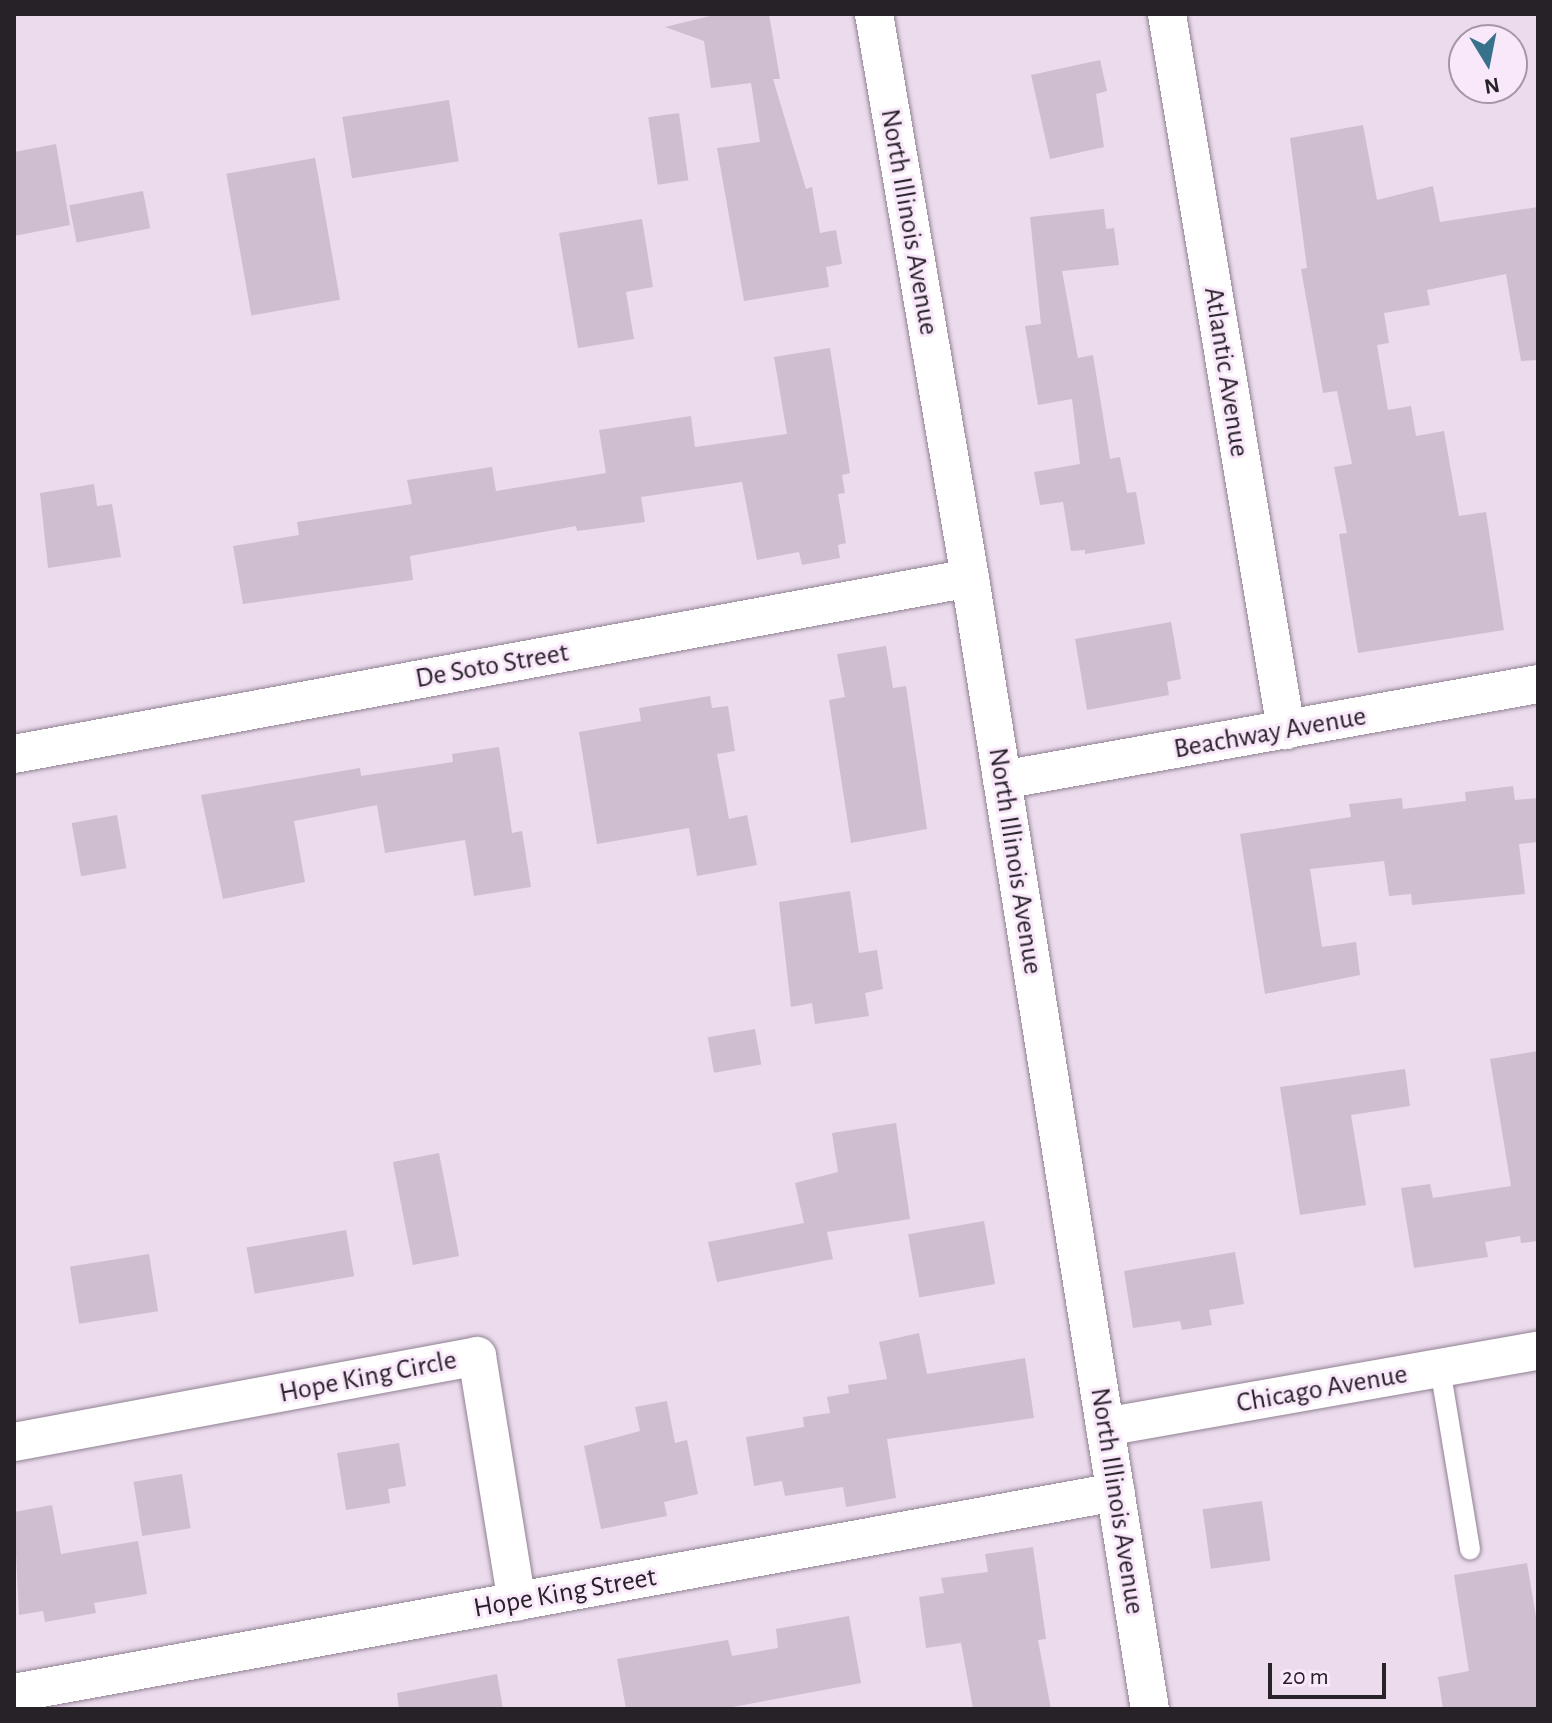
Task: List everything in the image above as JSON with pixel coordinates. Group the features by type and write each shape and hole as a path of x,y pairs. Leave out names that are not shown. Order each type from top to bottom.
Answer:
{"street":[{"name":"North Illinois Avenue","path":"874,14 970,578 1150,1709"},
{"name":"Atlantic Avenue","path":"1167,14 1286,730"},
{"name":"De Soto Street","path":"14,754 970,578"},
{"name":"Beachway Avenue","path":"1002,780 1538,684"},
{"name":"Chicago Avenue","path":"1105,1427 1538,1351"},
{"name":"Hope King Circle","path":"14,1442 477,1356 517,1602"},
{"name":"Hope King Street","path":"14,1693 1116,1492"}],"lane":[{"path":"1440,1368 1470,1550"}],"building":[{"path":"718,14 769,14 780,79 773,79 806,189 812,187 820,233 836,230 842,264 826,267 829,287 744,301 717,148 760,142 751,83 711,88 704,41 665,27"},
{"path":"1100,60 1107,91 1096,94 1104,147 1050,159 1031,75"},
{"path":"449,100 459,161 352,178 342,117"},
{"path":"679,113 688,180 658,185 648,117"},
{"path":"1363,125 1377,200 1433,186 1440,222 1538,207 1538,360 1521,361 1506,274 1427,290 1430,305 1384,313 1389,343 1377,345 1388,410 1411,406 1416,436 1444,431 1459,516 1486,512 1504,630 1358,653 1339,534 1347,533 1334,467 1352,464 1337,391 1323,393 1301,269 1307,268 1290,138"},
{"path":"56,144 70,225 14,236 14,152"},
{"path":"315,158 340,300 251,315 226,174"},
{"path":"143,191 150,228 77,243 69,205"},
{"path":"1104,209 1106,229 1114,228 1119,265 1062,271 1078,358 1093,355 1110,459 1120,457 1127,493 1136,492 1145,544 1085,554 1085,550 1071,551 1063,502 1040,505 1034,472 1080,464 1072,399 1038,405 1025,326 1041,324 1030,217"},
{"path":"642,219 653,287 626,292 634,339 578,348 559,233"},
{"path":"830,348 850,473 842,475 845,493 838,494 846,543 838,545 840,558 802,565 799,552 757,560 742,482 641,497 645,522 577,531 576,526 410,556 413,580 243,604 233,546 299,535 297,522 412,504 407,480 492,467 496,491 606,473 599,430 691,416 695,447 787,434 774,357"},
{"path":"94,484 97,506 112,504 121,557 48,568 40,493"},
{"path":"1171,622 1181,679 1167,682 1169,695 1087,710 1075,639"},
{"path":"886,646 893,688 906,686 927,829 851,843 829,700 845,697 837,654"},
{"path":"710,696 712,708 728,706 735,751 717,754 729,819 747,815 757,865 697,876 689,828 597,844 579,732 641,721 639,708"},
{"path":"499,747 512,833 522,831 531,887 474,896 465,840 385,853 377,805 294,821 305,882 223,899 201,795 360,768 361,776 453,762 452,754"},
{"path":"1513,786 1515,800 1538,798 1538,842 1519,844 1525,894 1412,905 1411,894 1389,896 1384,861 1310,869 1322,947 1356,942 1360,975 1265,994 1240,834 1351,817 1349,804 1402,798 1403,809 1466,801 1465,792"},
{"path":"117,815 126,868 81,876 72,823"},
{"path":"850,891 859,953 877,950 883,989 865,993 869,1016 815,1024 812,1003 791,1007 779,902"},
{"path":"755,1029 761,1064 714,1073 708,1037"},
{"path":"1538,1051 1538,1241 1521,1243 1520,1236 1485,1242 1488,1257 1414,1268 1401,1188 1430,1184 1433,1198 1511,1186 1490,1059"},
{"path":"1405,1069 1410,1106 1351,1115 1366,1205 1300,1215 1280,1087"},
{"path":"896,1123 910,1219 827,1232 833,1259 717,1282 708,1242 804,1223 795,1183 838,1172 832,1133"},
{"path":"439,1153 459,1256 413,1265 393,1162"},
{"path":"984,1221 995,1284 919,1297 908,1234"},
{"path":"346,1230 354,1276 255,1294 247,1248"},
{"path":"1235,1252 1244,1304 1209,1310 1212,1325 1182,1330 1180,1321 1133,1328 1124,1271"},
{"path":"149,1254 158,1311 79,1324 70,1267"},
{"path":"919,1333 927,1374 1025,1358 1034,1418 887,1439 896,1498 846,1507 843,1487 785,1496 782,1481 754,1486 746,1437 804,1427 803,1417 830,1413 827,1397 849,1393 848,1385 887,1379 879,1342"},
{"path":"667,1401 675,1443 687,1440 698,1494 664,1502 667,1516 601,1529 584,1446 640,1431 635,1407"},
{"path":"399,1443 406,1486 388,1489 390,1503 346,1510 337,1453"},
{"path":"182,1474 191,1528 142,1536 134,1482"},
{"path":"1262,1501 1270,1560 1211,1569 1203,1509"},
{"path":"52,1505 61,1554 138,1541 147,1594 94,1603 96,1613 45,1622 43,1611 19,1615 14,1512"},
{"path":"1033,1547 1046,1639 1038,1640 1051,1709 973,1709 961,1643 926,1648 919,1597 944,1593 941,1578 988,1572 985,1554"},
{"path":"1527,1563 1538,1629 1538,1709 1443,1709 1438,1677 1469,1671 1454,1575"},
{"path":"849,1616 861,1683 722,1709 626,1709 617,1659 728,1640 732,1656 778,1648 776,1629"},
{"path":"497,1674 503,1709 399,1709 397,1693"}]}
